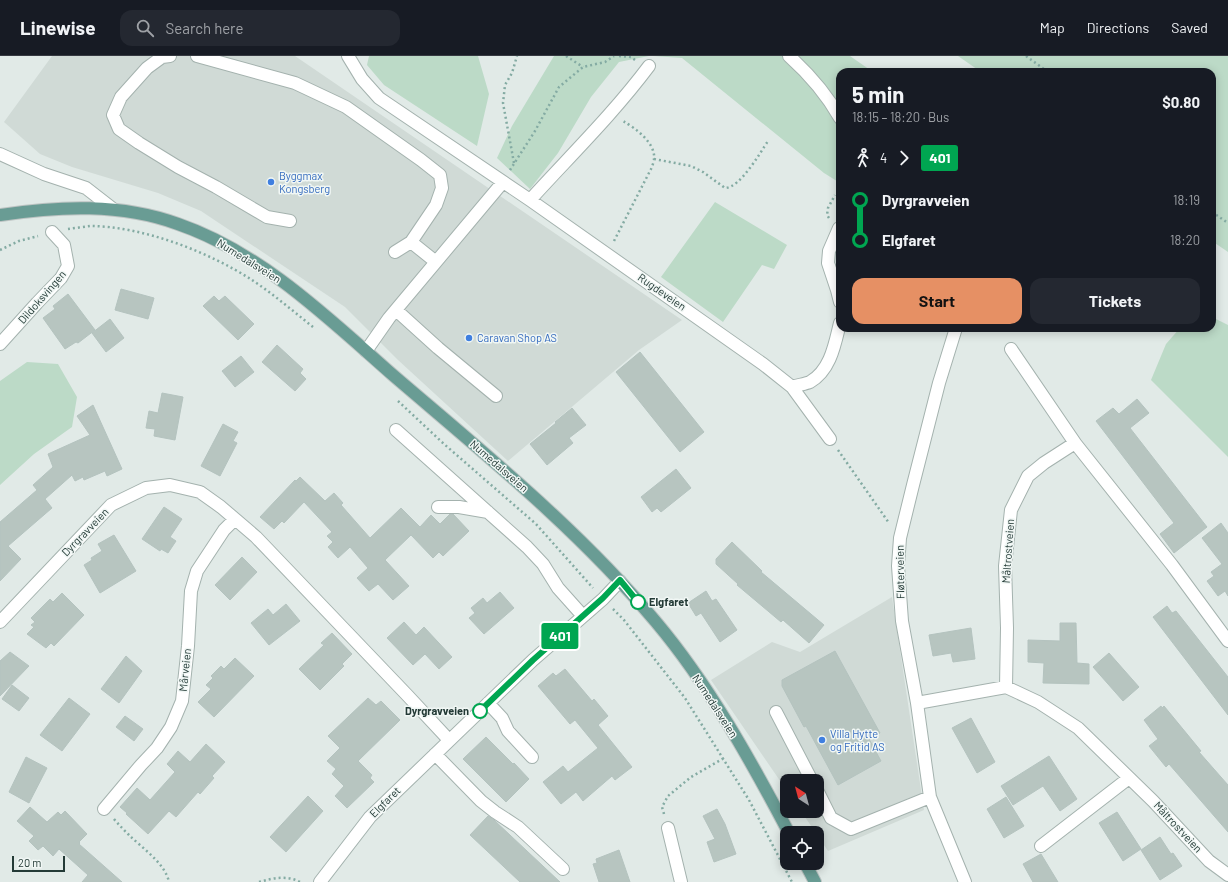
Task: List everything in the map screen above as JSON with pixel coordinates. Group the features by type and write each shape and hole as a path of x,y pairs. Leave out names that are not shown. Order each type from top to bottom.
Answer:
{"main road":[{"name":"Numedalsveien","path":"0,215 44,209 99,208 113,209 155,217 179,224 207,236 236,251 287,285 527,490 620,580 657,623 697,677 742,748 785,826"},
{"path":"809,870 815,882"}],"street":[{"path":"170,56 162,57 147,68 121,97 113,115 119,129 178,167 267,217 290,221"},
{"path":"197,56 296,83 346,107 421,160 440,176 442,188 436,205 411,242 395,252"},
{"name":"Rugdeveien","path":"348,56 362,79 379,98 608,254 763,364 792,387 830,439"},
{"path":"789,56 818,86 836,110"},
{"path":"530,200 573,156 611,113 649,66"},
{"name":"Numedalsveien","path":"0,154 44,174 86,188 113,209"},
{"path":"366,351 396,310 503,182"},
{"name":"Dildoksvingen","path":"0,344 61,278 68,266 64,245 52,232"},
{"path":"836,235 829,251 828,263 836,287"},
{"path":"411,242 436,262"},
{"path":"396,310 438,348 496,396"},
{"path":"792,387 810,382 824,371 835,345 838,332"},
{"name":"Fløterveien","path":"955,332 939,383 900,538 898,566 902,621 917,703 930,797 966,882"},
{"path":"1011,349 1075,443 1172,565 1228,641"},
{"path":"396,430 527,547 543,564 558,588 583,616"},
{"name":"Måltrostveien","path":"1075,443 1044,463 1028,476 1011,510 1005,566 1007,628 1006,687 1038,702 1078,728 1153,801 1209,861 1228,874"},
{"name":"Dyrgravveien","path":"0,622 111,505 146,488 170,484 200,492 221,507 256,537 449,740"},
{"path":"438,507 459,507 489,513"},
{"name":"Mårveien","path":"104,809 157,748 171,727 182,701 188,646 191,591 197,571 224,530 235,519"},
{"name":"Elgfaret","path":"320,882 370,817 533,660 603,598 620,580"},
{"path":"917,703 1006,687"},
{"path":"488,703 502,718 508,731 532,757"},
{"path":"776,712 808,774"},
{"path":"435,754 482,801 495,812 518,827 563,869"},
{"path":"1041,846 1129,778"},
{"path":"824,804 831,818 851,829 930,797"},
{"path":"668,828 681,882"}],"path":[{"path":"514,163 503,103 505,85 512,74 517,56"},
{"path":"566,56 583,67"},
{"path":"503,182 535,131 559,87 583,67 605,62 614,56"},
{"path":"1026,56 1042,68"},
{"path":"608,254 651,169 654,159 650,145 645,138 628,124 611,113"},
{"path":"654,159 691,166 703,172 725,188 730,188 739,182 768,141"},
{"path":"835,195 828,208 827,215 836,225"},
{"path":"1216,215 1228,223"},
{"path":"0,250 19,242 52,232"},
{"path":"830,439 900,538"},
{"path":"668,828 662,807 668,796 691,777 724,758"},
{"path":"104,809 128,835 151,854 167,875 168,882"},
{"path":"259,882 274,878 293,879 300,882"}],"shaded area":[{"path":"52,56 295,56 682,320 639,350 508,461 398,360 345,307 201,211 158,193 72,167 40,154 4,122"},
{"path":"892,597 924,810 828,851 824,845 824,826 811,826 806,818 824,818 824,774 780,774 780,781 711,680 772,642 800,652"}],"green space":[{"path":"369,56 478,56 489,94 477,146 384,85 367,65"},
{"path":"554,56 649,56 619,62 591,97 558,153 530,189 497,158 512,126"},
{"path":"653,56 850,56 867,68 836,68 836,180 824,173 682,58"},
{"path":"958,56 1228,56 1228,252 1216,244 1216,68 975,68"},
{"path":"715,202 787,245 774,269 762,265 723,322 661,277"},
{"path":"1216,319 1228,325 1228,457 1151,380 1166,344 1176,332 1216,332"},
{"path":"27,362 58,364 77,397 72,427 34,454 0,485 0,381"}],"building":[{"path":"121,289 154,298 148,319 115,310"},
{"path":"68,294 95,330 78,343 76,342 65,349 43,318 55,309 53,306"},
{"path":"214,296 219,301 225,296 254,324 238,340 203,306"},
{"path":"110,319 124,338 106,352 92,333"},
{"path":"277,345 303,369 300,373 306,379 295,391 262,362"},
{"path":"640,352 704,432 680,452 616,372"},
{"path":"241,356 254,372 235,387 222,371"},
{"path":"162,393 183,397 175,440 154,436 155,429 146,428 149,411 158,413"},
{"path":"1137,399 1149,413 1130,428 1207,527 1174,553 1160,534 1174,523 1096,421 1113,408 1119,414"},
{"path":"93,405 122,469 107,476 105,471 84,480 83,477 75,481 72,475 45,499 52,508 8,546 21,559 0,581 0,522 37,490 33,485 53,467 48,454 90,435 77,416"},
{"path":"572,408 586,425 569,438 573,443 547,465 530,444"},
{"path":"223,424 238,432 233,441 237,443 220,476 201,466"},
{"path":"676,469 691,488 661,512 657,508 652,512 641,497"},
{"path":"300,477 325,501 334,493 343,503 341,505 370,538 401,508 420,527 431,515 440,524 450,514 453,514 469,531 443,556 439,552 433,558 411,535 385,560 409,586 393,600 378,584 369,591 357,578 368,568 350,547 338,558 328,547 333,542 327,536 332,532 304,502 284,523 282,521 274,529 260,517 295,480 296,481"},
{"path":"164,507 182,519 170,537 176,541 168,553 161,549 160,551 142,539"},
{"path":"1221,523 1228,533 1228,596 1225,591 1218,596 1207,581 1214,576 1211,572 1222,564 1202,538"},
{"path":"114,535 136,571 100,593 84,565 92,560 91,558 102,551 98,544"},
{"path":"732,542 762,571 761,572 824,625 809,643 783,620 781,622 737,585 738,584 716,564 716,559"},
{"path":"242,557 257,572 230,600 215,585"},
{"path":"706,591 712,601 716,599 737,630 720,642 701,613 696,616 688,603"},
{"path":"500,592 514,608 484,634 469,618 475,613 471,608 483,598 487,603"},
{"path":"62,593 84,615 54,646 51,643 46,648 27,634 34,627 31,625 35,622 31,618 50,599 53,602"},
{"path":"286,604 300,621 269,645 251,623 268,609 273,615"},
{"path":"1167,606 1172,613 1176,611 1228,677 1228,715 1153,617"},
{"path":"404,622 416,635 424,627 452,657 439,669 425,654 413,665 387,638"},
{"path":"1060,623 1076,623 1077,663 1089,664 1089,684 1043,683 1044,663 1028,662 1028,640 1060,641"},
{"path":"971,628 975,659 953,662 951,653 933,656 929,635"},
{"path":"332,633 352,654 342,664 344,666 320,690 299,669 324,645 321,643"},
{"path":"835,651 880,733 869,739 881,761 838,785 782,686 782,680"},
{"path":"10,652 29,666 0,696 0,661"},
{"path":"1109,653 1139,687 1123,701 1093,667"},
{"path":"126,656 142,671 119,703 101,689"},
{"path":"235,658 254,676 214,717 198,702 211,689 206,685 213,678 211,676 221,666 224,669"},
{"path":"565,669 592,701 594,699 608,716 598,725 632,767 615,780 612,776 583,801 576,792 561,804 543,782 563,766 568,772 598,748 575,720 570,724 538,686 553,673 556,676"},
{"path":"12,685 29,698 19,711 2,699"},
{"path":"69,698 90,714 62,751 40,735"},
{"path":"368,698 376,705 381,701 400,720 358,761 372,775 370,778 374,782 347,808 335,796 344,786 332,774 336,769 327,761 340,748 328,736"},
{"path":"1161,706 1162,708 1164,706 1201,751 1199,752 1228,785 1228,832 1169,764 1166,767 1149,746 1158,739 1144,720"},
{"path":"125,716 143,729 134,741 116,727"},
{"path":"971,718 995,762 977,773 952,728"},
{"path":"486,737 529,779 506,802 463,759"},
{"path":"206,744 225,762 212,776 214,778 200,794 198,792 176,817 169,811 148,834 120,807 137,788 150,800 175,772 167,764 178,751 190,762"},
{"path":"1049,756 1077,799 1060,811 1043,786 1013,805 1001,786"},
{"path":"26,757 47,768 29,803 9,792"},
{"path":"308,796 323,811 286,852 270,837"},
{"path":"1006,797 1024,826 1004,838 987,809"},
{"path":"30,807 47,822 58,812 61,815 65,811 87,834 79,842 79,844 122,882 82,882 88,875 59,849 53,856 43,846 38,850 29,841 34,836 17,821"},
{"path":"717,809 725,824 736,854 714,862 707,842 715,839 703,816"},
{"path":"1117,812 1141,849 1123,861 1099,823"},
{"path":"488,816 560,882 520,882 470,835"},
{"path":"1160,837 1171,854 1173,853 1182,866 1160,880 1141,850"},
{"path":"619,850 630,882 599,882 593,864 597,863 596,859"},
{"path":"1041,854 1058,882 1033,882 1023,864"}],"bus line":[{"name":"401","path":"480,711 533,660 603,598 620,580 638,602"}],"place":[{"name":"Byggmax Kongsberg","path":"271,182"},
{"name":"Caravan Shop AS","path":"469,338"},
{"name":"Elgfaret","path":"638,602"},
{"name":"Dyrgravveien","path":"480,711"},
{"name":"Villa Hytte og Fritid AS","path":"822,740"}]}
